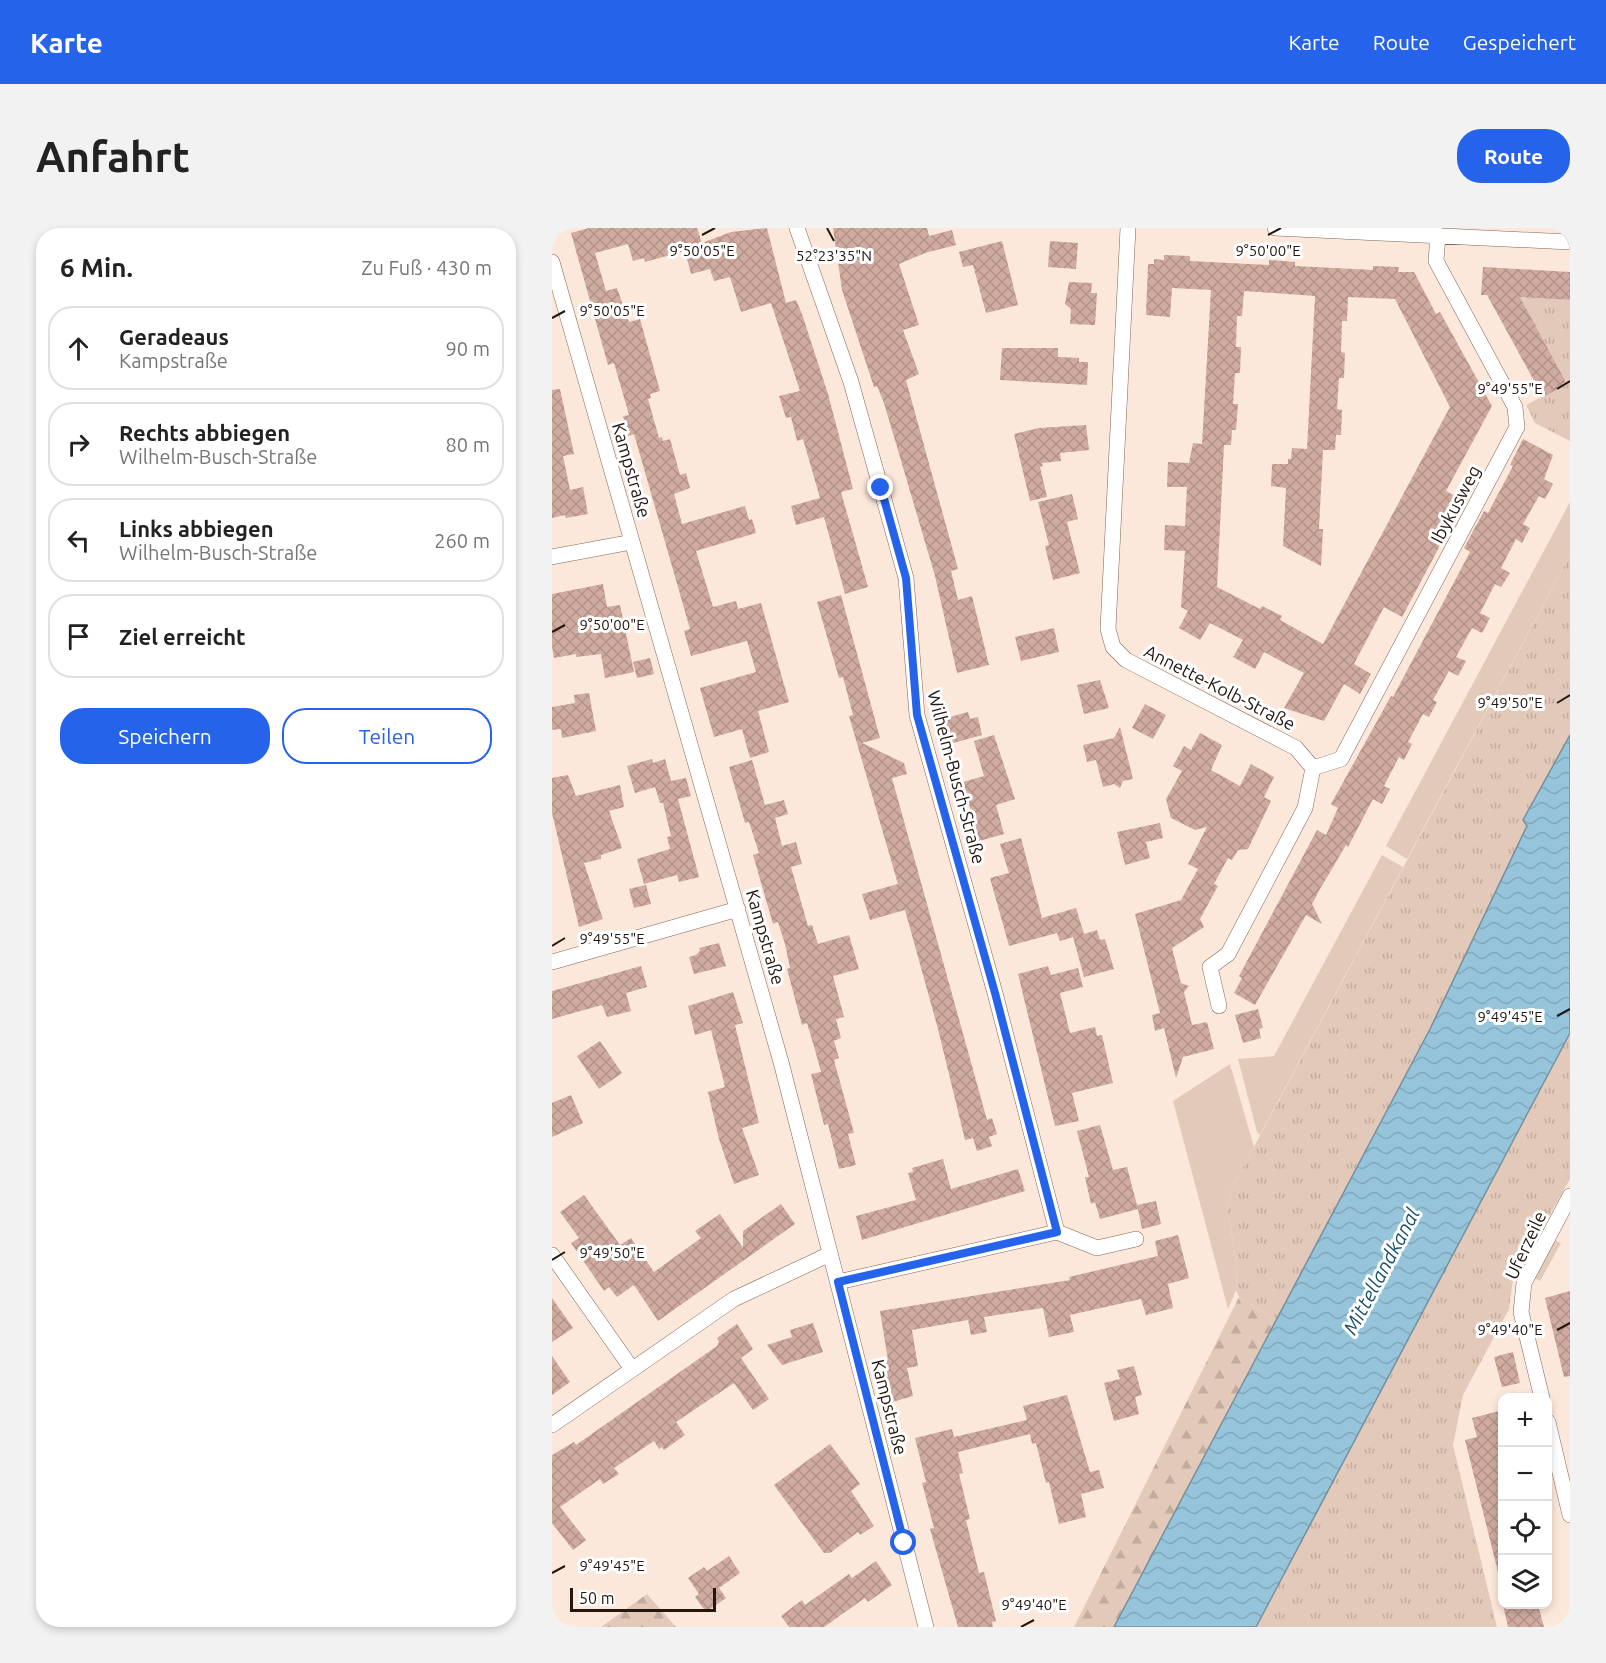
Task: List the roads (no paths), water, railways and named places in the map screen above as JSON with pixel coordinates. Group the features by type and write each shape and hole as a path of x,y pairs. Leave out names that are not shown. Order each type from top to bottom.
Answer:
{"street":[{"name":"Wilhelm-Busch-Straße","path":"797,228 851,382 906,578 917,715 995,993 1057,1232"},
{"name":"Annette-Kolb-Straße","path":"1128,228 1108,629 1113,647 1126,660 1296,748 1312,768"},
{"path":"1275,228 1570,242"},
{"name":"Ibykusweg","path":"1312,768 1341,759 1517,427 1515,407 1436,261 1438,235"},
{"name":"Kampstraße","path":"552,262 782,1062 926,1627"},
{"path":"552,557 632,542"},
{"path":"1220,1006 1210,967 1228,954 1305,808 1312,768"},
{"path":"552,962 738,909"},
{"name":"Uferzeile","path":"1541,1393 1521,1312 1524,1283 1570,1196"},
{"path":"838,1282 1057,1232 1097,1248 1136,1239"},
{"path":"552,1425 734,1299 830,1254"},
{"path":"552,1255 632,1369"},
{"path":"1552,1439 1570,1515"}],"water":[{"name":"Mittellandkanal","path":"1570,735 1570,1033 1256,1627 1114,1627 1430,1029 1527,826 1523,820"}]}
